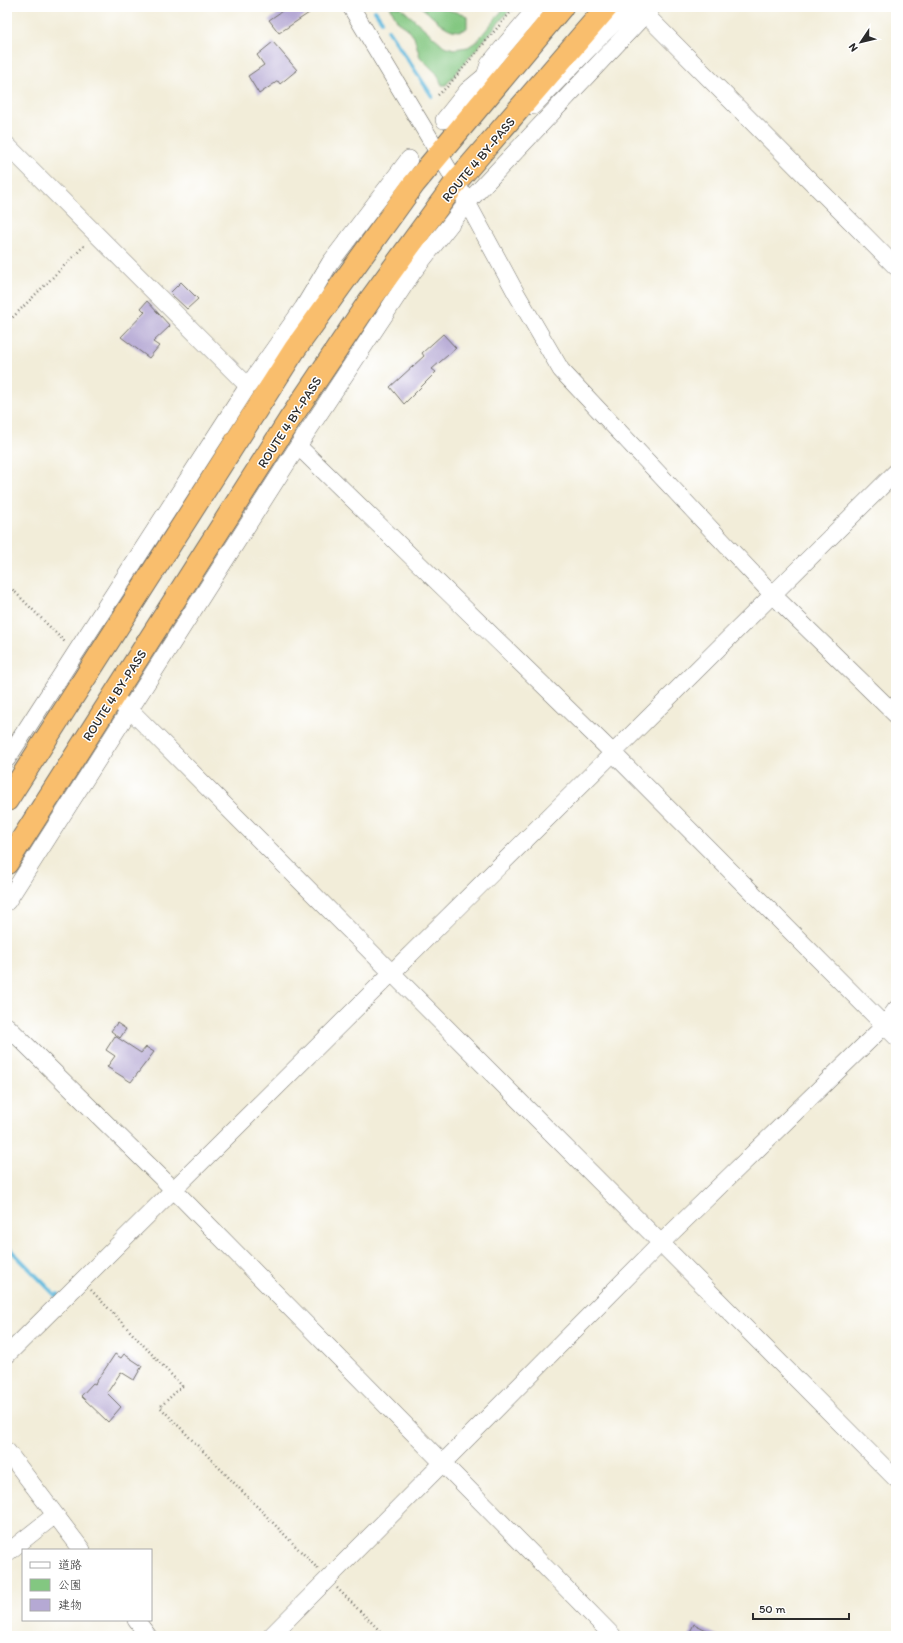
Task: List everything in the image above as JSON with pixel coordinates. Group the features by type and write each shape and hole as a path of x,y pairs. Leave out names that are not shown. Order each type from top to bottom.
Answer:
{"highway":[{"path":"7,800 258,406 310,313 381,229 439,153 487,84 562,7"},
{"name":"ROUTE 4 BY-PASS","path":"7,863 121,704 290,419 328,361 408,263 456,182 607,7"}],"street":[{"path":"350,7 456,182 516,293 561,370 774,596 896,715"},
{"path":"444,120 467,91 487,84 489,64 537,7"},
{"path":"499,133 526,113 550,90 629,7"},
{"path":"7,902 121,704 298,446 408,263 467,203 648,10 896,267"},
{"path":"7,145 248,386"},
{"path":"7,759 248,386 310,313 330,262 409,159"},
{"path":"298,446 614,754 890,1031"},
{"path":"7,1355 774,596 896,472"},
{"path":"121,704 392,973 660,1244 896,1479"},
{"path":"271,1636 660,1244 890,1031 896,1009"},
{"path":"7,1026 174,1190 613,1636"},
{"path":"7,1452 81,1549"},
{"path":"7,1553 55,1515"},
{"path":"137,1621 148,1636"}],"path":[{"path":"438,95 447,87 515,7"},
{"path":"7,323 96,233"},
{"path":"7,584 76,654"},
{"path":"82,1281 182,1386 160,1407 385,1636"}],"green space":[{"path":"390,7 400,7 444,46 454,49 468,47 477,41 505,7 512,7 446,85 442,85 437,74 420,57 414,37 407,28 398,22"},
{"path":"421,7 436,7 464,14 467,17 467,28 461,31 449,29"}],"building":[{"path":"288,7 318,7 279,33 269,20"},
{"path":"273,42 297,70 280,84 278,81 259,94 248,76 264,65 257,55"},
{"path":"181,282 198,299 187,309 170,293"},
{"path":"147,301 170,326 153,342 159,346 149,358 121,337 145,312 141,308"},
{"path":"443,334 456,348 432,369 436,372 404,404 390,387 424,356 422,353"},
{"path":"117,1023 126,1029 120,1038 111,1031"},
{"path":"115,1036 141,1053 146,1047 154,1052 131,1082 107,1067 115,1056 106,1050"},
{"path":"115,1354 121,1358 124,1354 142,1366 134,1380 121,1372 107,1393 121,1407 108,1422 81,1396 93,1383 95,1384"},
{"path":"694,1624 719,1636 688,1636"}],"waterway":[{"path":"375,11 382,21"},
{"path":"388,30 432,96"},
{"path":"7,1246 56,1296 58,1294"}]}
